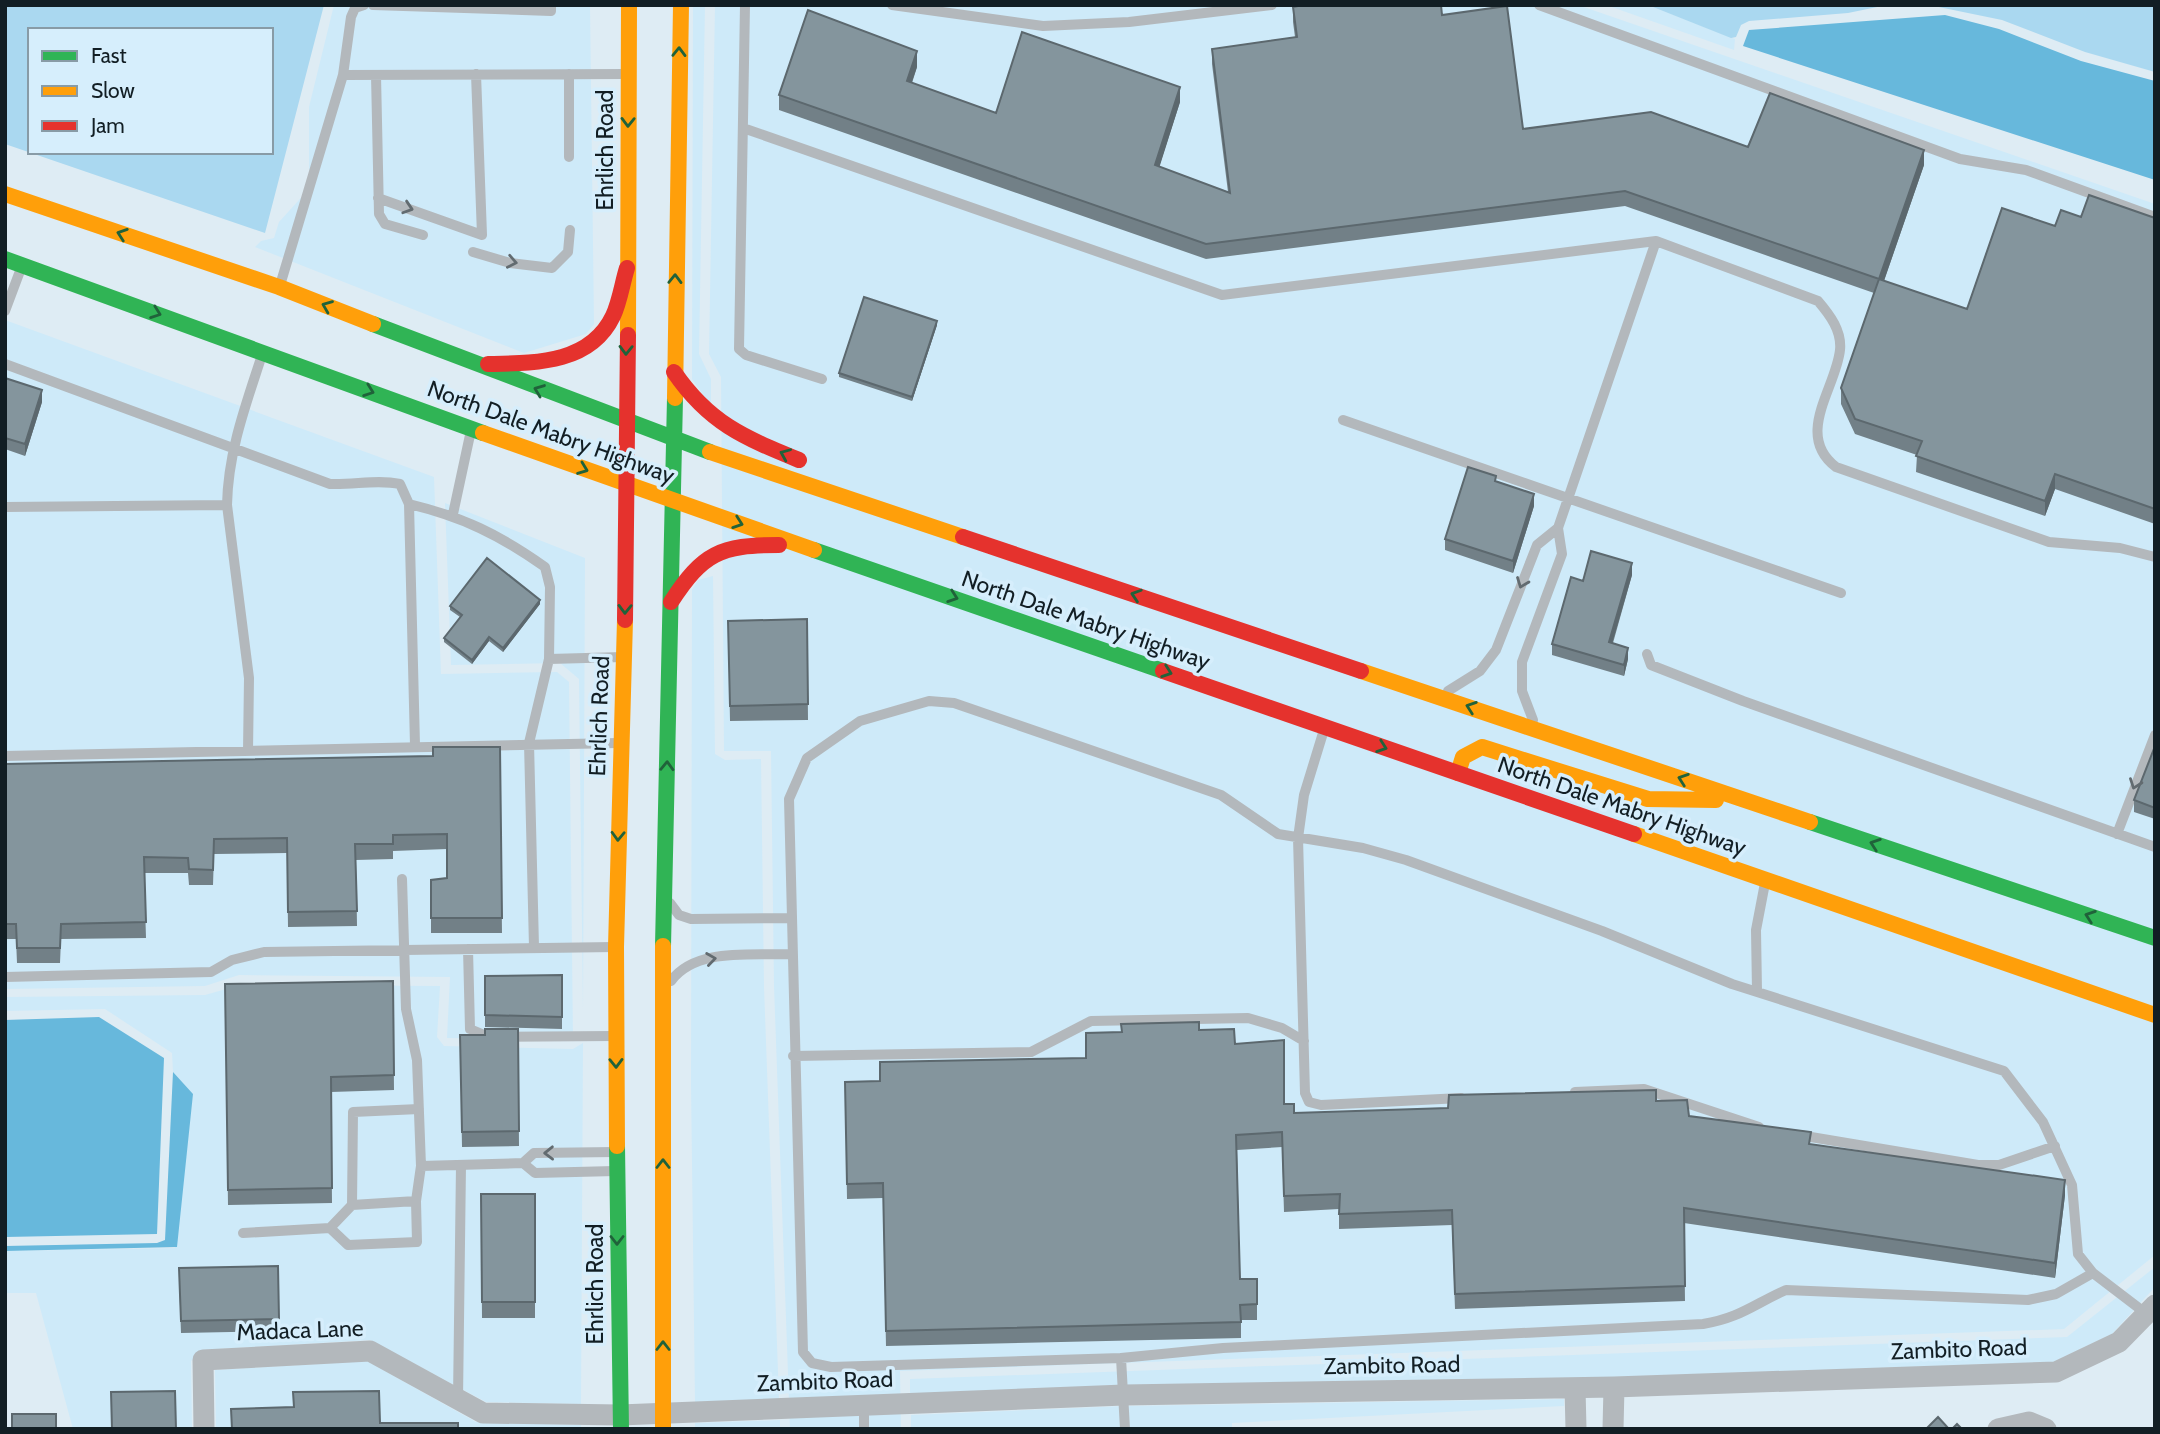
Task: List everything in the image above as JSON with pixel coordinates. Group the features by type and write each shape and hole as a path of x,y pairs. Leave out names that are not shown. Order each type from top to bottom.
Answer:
{"main road":[{"name":"Ehrlich Road","path":"621,1422 616,947 624,657 629,5"},
{"path":"663,1421 663,883 671,602 681,5"},
{"name":"North Dale Mabry Highway","path":"7,196 279,287 473,365 673,440 2155,938"},
{"name":"North Dale Mabry Highway","path":"5,259 626,485 2155,1015"},
{"path":"473,365 537,362 573,354 595,342 613,318 627,268"},
{"path":"674,372 698,408 712,420 729,430 816,467"},
{"path":"841,478 878,494 910,519"},
{"path":"671,602 688,574 715,550 741,545 806,546"},
{"path":"1458,773 1463,757 1482,747 1648,799 1747,801"}],"street":[{"name":"Zambito Road","path":"621,1422 864,1406 1124,1395 1576,1388 2056,1372 2119,1342 2152,1314"},
{"name":"Madaca Lane","path":"204,1429 203,1360 370,1350 499,1421 621,1422"},
{"path":"1613,1429 1614,1387"},
{"path":"1576,1388 1576,1429"},
{"path":"1997,1429 2029,1422 2046,1429"}],"lane":[{"path":"279,287 344,75 351,17 355,8 364,5"},
{"path":"373,5 551,11 551,5"},
{"path":"745,5 739,349 746,355 822,379"},
{"path":"892,5 1042,26 1129,22 1272,5"},
{"path":"1539,5 1960,159 2026,170 2155,217"},
{"path":"378,198 438,217 482,235 476,74"},
{"path":"569,74 569,157"},
{"path":"344,75 628,74"},
{"path":"376,75 379,214 386,224 423,235"},
{"path":"743,128 1222,295 1656,242 1818,301 1832,317 1840,351 1823,396 1819,437 1824,458 1836,467 2049,542 2120,548 2155,557"},
{"path":"473,252 510,263 552,268 568,252 570,230"},
{"path":"1536,729 1522,691 1522,662 1562,554 1558,528 1656,242"},
{"path":"5,311 22,265"},
{"path":"248,751 249,678 227,505 232,448 263,352"},
{"path":"5,364 330,484 356,485 380,480 400,484 408,503 415,745"},
{"path":"1343,420 1841,593"},
{"path":"453,514 471,428"},
{"path":"408,503 453,514 504,538 545,567 550,587 549,659 529,743 534,947"},
{"path":"5,507 227,505"},
{"path":"1440,697 1480,671 1496,650 1537,545 1558,528"},
{"path":"1647,654 1651,665 1744,701 2155,847"},
{"path":"549,659 624,657"},
{"path":"2093,1273 2056,1294 2028,1300 1786,1290 1727,1320 1703,1324 1223,1349 1121,1358 831,1367 812,1363 803,1352 790,954 789,799 807,758 860,721 929,701 954,703 1220,795 1268,829 1298,838 1363,848 1406,860 1602,931 1732,984 2004,1071 2043,1122 2072,1185 2078,1254 2093,1273 2152,1314"},
{"path":"1325,727 1304,795 1298,838 1305,1093 1309,1102 1321,1105 1472,1097"},
{"path":"2117,834 2155,735"},
{"path":"5,756 415,745 621,743"},
{"path":"330,1228 348,1245 417,1242 416,1201 421,1166 417,1060 406,1009 402,950 402,879"},
{"path":"1757,992 1756,930 1766,880"},
{"path":"663,883 673,907 680,915 691,919 790,918"},
{"path":"5,977 211,972 232,960 264,952 616,947"},
{"path":"468,949 470,1029 489,1037 616,1036"},
{"path":"663,1000 669,984 688,964 710,958 790,954"},
{"path":"793,1056 1031,1052 1091,1021 1248,1018 1282,1028 1304,1041"},
{"path":"1559,1093 1644,1089 1772,1130"},
{"path":"352,1205 352,1112 419,1109"},
{"path":"1784,1132 1978,1165 1999,1166 2055,1146"},
{"path":"421,1166 523,1163 534,1153 617,1152"},
{"path":"523,1163 535,1173 617,1171"},
{"path":"458,1399 461,1165"},
{"path":"243,1233 330,1228 352,1205 416,1201"},
{"path":"1121,1358 1125,1429"},
{"path":"864,1406 864,1429"}],"shaded area":[{"path":"5,5 324,5 265,233 34,154 273,154 273,28 28,28 28,152 5,144"},
{"path":"334,5 590,5 594,324 586,334 524,353 255,247 261,241 274,238 279,222 309,189 309,107"},
{"path":"693,5 705,5 699,354 711,379 711,406 692,379"},
{"path":"715,5 1578,5 2155,204 2155,1255 2064,1329 900,1371 901,1429 790,1429 774,986 771,751 724,751 721,377 709,354"},
{"path":"1606,5 1648,5 1735,39 1734,50"},
{"path":"1648,5 1887,5 1848,13 1749,21 1741,25 1736,37 1731,38"},
{"path":"1929,5 2155,5 2155,72 2085,52 2002,20"},
{"path":"1945,15 1999,29 2081,61 2155,81 2155,180 1743,46 1749,30"},
{"path":"5,320 434,477 441,674 557,672 569,682 573,1040 447,1038 450,977 239,975 205,986 5,989"},
{"path":"445,503 585,558 583,1010 579,679 560,663 451,665"},
{"path":"713,576 715,754 725,760 761,759 764,987 779,1399 695,1402 691,1084 692,590 698,580"},
{"path":"240,985 440,986 437,1037 444,1046 573,1049 583,1043 581,1404 486,1402 370,1340 202,1350 191,1361 192,1429 73,1429 36,1293 5,1293 5,1251 175,1248 193,1094 173,1072 172,1053 105,1009 5,1011 5,997 205,995"},
{"path":"99,1017 164,1058 157,1234 5,1237 5,1020"},
{"path":"173,1072 193,1094 177,1247 5,1251 5,1246 157,1243 165,1240"},
{"path":"2155,1267 2155,1287 2112,1334 2053,1362 1614,1377 910,1394 910,1379 2067,1337"},
{"path":"367,1361 476,1422 581,1425 581,1429 216,1429 215,1370"},
{"path":"1564,1399 1564,1406 1232,1423 1232,1429 911,1429 911,1415 1124,1406"},
{"path":"780,1420 780,1429 695,1429 695,1423"}],"building":[{"path":"1441,5 1442,15 1507,6 1523,129 1651,112 1748,147 1770,93 1924,150 1879,279 1625,191 1206,244 779,95 808,10 917,51 907,81 996,113 1022,32 1180,87 1155,165 1230,193 1212,49 1297,37 1293,7"},
{"path":"2089,195 2155,218 2155,509 2055,474 2045,501 1916,456 1922,441 1855,419 1841,388 1879,279 1967,309 2002,208 2055,226 2061,210 2081,217"},
{"path":"864,297 937,321 912,397 839,373"},
{"path":"5,378 42,390 25,444 5,438"},
{"path":"1468,467 1496,476 1495,481 1534,494 1513,561 1445,539"},
{"path":"1591,551 1632,563 1609,642 1628,648 1624,665 1552,644 1571,577 1583,581"},
{"path":"487,558 540,600 503,648 489,637 472,660 444,638 462,615 450,606"},
{"path":"807,619 808,704 730,706 728,621"},
{"path":"2155,746 2155,808 2134,800"},
{"path":"433,747 500,747 502,918 431,918 431,880 447,878 447,834 393,835 393,844 355,844 357,911 288,912 287,838 214,839 213,870 189,869 188,858 144,857 146,922 61,924 60,948 17,948 16,924 5,924 5,764 433,756"},
{"path":"562,975 562,1017 485,1015 485,976"},
{"path":"393,981 394,1075 331,1077 332,1188 228,1190 225,984"},
{"path":"1199,1022 1199,1030 1234,1029 1235,1044 1284,1040 1284,1104 1294,1104 1294,1113 1448,1108 1449,1095 1656,1090 1656,1101 1687,1100 1689,1116 1811,1132 1809,1144 2065,1180 2055,1263 1684,1208 1685,1286 1455,1294 1452,1210 1339,1214 1340,1194 1284,1196 1282,1132 1236,1135 1240,1279 1257,1279 1257,1304 1240,1305 1241,1322 886,1331 883,1183 847,1184 845,1082 880,1081 880,1062 1086,1058 1086,1033 1122,1032 1121,1024"},
{"path":"485,1029 518,1029 519,1131 462,1132 460,1035 485,1035"},
{"path":"481,1194 535,1194 535,1302 482,1302"},
{"path":"278,1266 279,1319 181,1321 179,1268"},
{"path":"175,1391 176,1429 112,1429 111,1392"},
{"path":"379,1391 380,1423 458,1423 458,1429 232,1429 231,1409 294,1407 293,1392"},
{"path":"12,1414 56,1414 56,1429 12,1429"},
{"path":"1938,1417 1949,1429 1926,1429"}],"traffic: fast":[{"path":"5,259 483,433"},
{"path":"373,324 710,452"},
{"path":"663,946 675,398"},
{"path":"814,550 1163,671"},
{"path":"1810,822 2155,938"},
{"path":"617,1146 621,1429"}],"traffic: slow":[{"path":"628,335 629,5"},
{"path":"675,398 681,5"},
{"path":"5,194 279,287 373,324"},
{"path":"483,433 814,550"},
{"path":"710,452 963,537"},
{"path":"617,1146 616,947 625,620"},
{"path":"1361,671 1810,822"},
{"path":"1458,773 1463,757 1482,747 1648,799 1716,800"},
{"path":"1634,834 2155,1015"},
{"path":"663,946 663,1429"}],"traffic: jam":[{"path":"488,364 560,358 590,344 603,332 613,316 627,268"},
{"path":"625,620 628,335"},
{"path":"674,372 700,404 714,416 761,444 799,460"},
{"path":"963,537 1361,671"},
{"path":"671,602 693,572 715,555 742,547 779,545"},
{"path":"1163,671 1634,834"}]}
